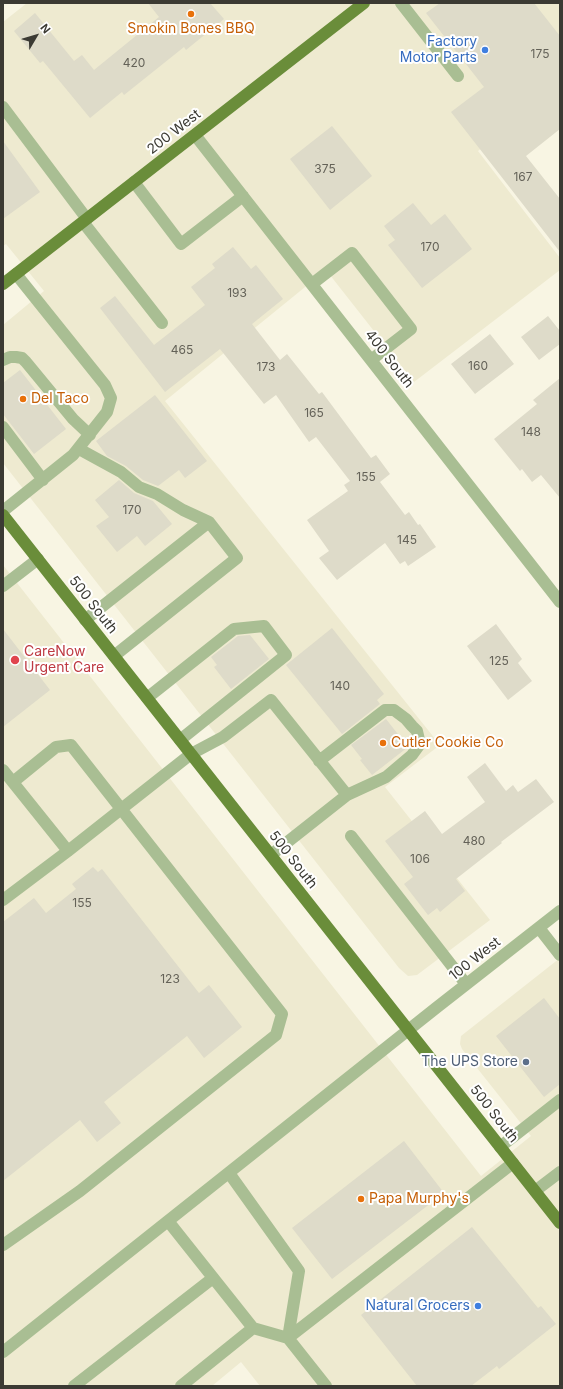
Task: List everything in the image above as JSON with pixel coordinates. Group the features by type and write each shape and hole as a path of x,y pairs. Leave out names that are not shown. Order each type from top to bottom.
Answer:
{"main road":[{"name":"200 West","path":"3,284 364,3"},
{"name":"500 South","path":"3,515 560,1223"}],"street":[{"path":"401,3 458,76"},
{"path":"3,107 162,323"},
{"name":"400 South","path":"195,135 560,602"},
{"path":"134,182 182,244 243,196"},
{"path":"312,284 352,253 411,329 371,360"},
{"path":"3,511 73,455 108,412 111,398 105,385 16,274"},
{"path":"3,360 16,356 22,358 73,419 90,435"},
{"path":"3,427 43,480"},
{"path":"78,449 121,472 140,487 209,522 237,558 114,656"},
{"path":"85,620 209,522"},
{"path":"3,586 38,559"},
{"path":"147,698 234,629 264,626 286,655 180,740"},
{"path":"3,900 121,810 191,754 223,737 271,700 347,795"},
{"path":"271,855 347,795 386,777 412,755 420,744 417,732 406,719 394,710 390,709 385,710 319,761"},
{"path":"3,1245 80,1191 276,1035 282,1014 71,746 56,747 13,782"},
{"path":"3,770 68,851"},
{"path":"351,836 466,984"},
{"name":"100 West","path":"3,1352 560,911"},
{"path":"539,928 560,955"},
{"path":"500,1147 560,1100"},
{"path":"288,1338 513,1163"},
{"path":"535,1191 560,1172"},
{"path":"229,1173 299,1271 288,1338"},
{"path":"168,1221 253,1328 288,1338 326,1386"},
{"path":"74,1386 213,1278"},
{"path":"181,1386 253,1328"}],"shaded area":[{"path":"27,3 560,3 560,87 478,151 560,258 560,270 414,382 326,270 165,401 440,745 385,787 490,920 417,975 408,976 399,968 3,463 3,325 44,291 6,244 3,246 3,22"},
{"path":"3,565 481,1176 531,1136 462,1049 460,1044 461,1036 560,958 560,1386 260,1386 241,1362 212,1386 3,1386"}],"building":[{"path":"148,3 210,3 224,19 186,50 184,47 124,95 122,92 90,118 43,61 40,63 14,31 35,13 74,61 82,55 94,70 159,17"},
{"path":"440,3 534,3 560,36 560,129 526,156 560,199 560,252 451,112 484,87 426,13"},
{"path":"332,126 372,176 330,210 290,159"},
{"path":"3,141 40,192 3,219"},
{"path":"413,203 431,225 445,214 472,249 422,288 388,245 395,240 384,226"},
{"path":"233,247 251,269 256,265 283,299 252,324 280,360 287,354 319,394 322,392 371,458 376,455 390,474 380,482 405,515 409,512 418,525 420,524 436,547 408,566 405,561 400,564 385,543 337,580 319,558 329,551 307,520 348,491 344,485 350,481 316,437 309,442 276,395 264,404 220,349 165,392 100,308 115,296 154,345 205,305 191,287 215,268 212,264"},
{"path":"548,316 560,331 560,344 539,360 521,337"},
{"path":"490,334 514,364 475,394 451,364"},
{"name":"Del Taco","path":"20,370 66,429 34,454 3,414 3,383"},
{"path":"560,378 560,498 541,475 532,482 522,469 520,471 494,439 537,404 533,400"},
{"path":"155,395 207,461 185,478 179,470 158,486 143,480 126,466 107,456 96,441"},
{"path":"119,480 134,493 153,501 172,524 145,546 137,536 117,552 96,526 109,517 95,500"},
{"path":"496,624 522,659 518,663 532,681 508,700 467,646"},
{"path":"332,628 384,694 377,700 380,704 342,734 286,665"},
{"name":"CareNow Urgent Care","path":"3,629 50,690 3,727"},
{"path":"250,635 269,659 231,689 214,667 217,665 211,657 238,636"},
{"path":"386,719 408,747 372,775 360,760 362,759 351,745"},
{"path":"485,763 506,791 513,785 518,792 536,779 554,802 501,842 502,843 456,879 465,891 440,912 437,908 428,915 404,884 413,877 385,841 425,811 442,834 485,802 467,777"},
{"path":"93,867 98,872 102,869 199,993 209,985 242,1027 204,1058 187,1036 104,1102 121,1123 97,1142 80,1120 3,1181 3,922 34,898 46,913 76,889 72,884"},
{"path":"544,998 560,1019 560,1084 544,1097 496,1036"},
{"path":"404,1141 444,1193 332,1279 292,1228"},
{"path":"472,1227 538,1308 541,1306 556,1324 499,1369 497,1366 471,1386 417,1386 361,1315"}],"place":[{"name":"Smokin Bones BBQ","path":"191,14"},
{"name":"Factory Motor Parts","path":"485,50"},
{"name":"Del Taco","path":"23,399"},
{"name":"CareNow Urgent Care","path":"15,660"},
{"name":"Cutler Cookie Co","path":"383,743"},
{"name":"The UPS Store","path":"526,1062"},
{"name":"Papa Murphy's","path":"361,1199"},
{"name":"Natural Grocers","path":"478,1306"}]}
